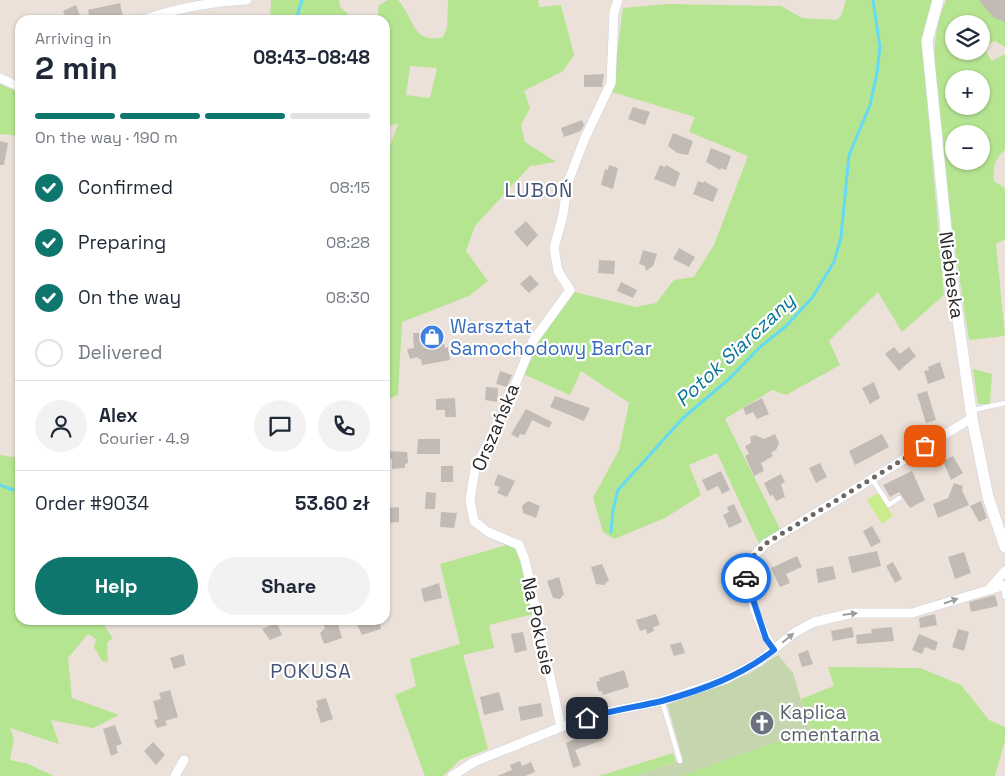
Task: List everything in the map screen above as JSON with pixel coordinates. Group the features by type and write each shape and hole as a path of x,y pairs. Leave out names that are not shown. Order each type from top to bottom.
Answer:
{"street":[{"path":"158,15 175,9 219,1 247,0"},
{"name":"Orszańska","path":"502,537 488,532 474,521 471,515 470,500 475,469 508,402 533,341 570,290 558,271 554,248 563,215 567,185 584,140 612,83 614,12 618,0"},
{"name":"Niebieska","path":"938,0 927,41 948,249 972,414 988,497 1005,547"},
{"path":"0,78 15,85"},
{"path":"774,650 766,639 746,578 744,566 765,544 872,479 972,414"},
{"name":"Na Pokusie","path":"502,537 519,544 525,560 561,727"},
{"path":"990,588 1005,571"},
{"path":"452,776 474,762 561,727 603,713 662,701 708,686 742,672 774,650 794,633 814,622 853,613 912,612 1004,585"},
{"path":"175,776 184,760"}],"lane":[{"path":"972,414 1005,403"},
{"path":"872,479 889,505 899,498"},
{"path":"1004,585 1005,598"},
{"path":"662,701 680,761"}],"green space":[{"path":"271,0 339,0 340,7 349,15 270,15"},
{"path":"388,0 398,0 419,33 425,37 433,38 443,37 447,28 448,0 538,0 539,7 561,5 574,55 563,71 524,91 530,108 521,125 525,142 556,162 530,166 475,226 466,251 488,281 469,296 402,322 398,395 390,399 390,147 398,124 390,125 390,15 378,15 379,5","holes":["410,66 437,68 430,98 406,95"]},
{"path":"846,0 933,0 922,41 944,295 902,332 878,292 829,341 840,365 786,395 772,390 725,419 781,531 759,544 717,453 689,465 701,495 665,518 614,539 603,532 593,498 619,450 629,403 581,371 570,395 521,373 539,340 574,292 636,307 656,303 674,280 694,277 714,245 748,156 689,132 695,117 612,92 623,8 668,4 781,6 802,18 837,20 842,14"},
{"path":"946,0 1005,0 1005,47 995,41 990,44 990,15 945,15 945,60 990,60 990,58 992,61 1005,54 1005,150 996,160 994,181 1005,188 1005,239 996,244 1005,336 969,340 945,170 990,170 990,125 945,125 945,170 934,67 936,34"},
{"path":"0,84 15,91 15,136 0,134"},
{"path":"973,369 992,374 990,404 978,404"},
{"path":"0,455 15,457 15,625 106,625 113,638 107,643 108,662 102,661 94,647 96,639 88,634 68,658 72,698 119,715 93,728 51,720 59,744 10,728 14,739 10,760 28,764 54,776 0,776"},
{"path":"878,493 893,516 882,524 867,500"},
{"path":"507,545 518,549 522,559 534,614 489,625 494,648 463,655 488,749 460,760 443,776 425,776 395,695 416,686 410,659 460,644 440,564"},
{"path":"778,655 793,673 810,730 680,776 634,776 683,760 667,703 749,674"},
{"path":"828,667 920,668 961,685 989,720 1005,727 1005,741 995,776 680,776 810,730 801,699 834,686"},
{"path":"673,753 676,762 634,776 599,776"}],"building":[{"path":"979,0 1005,0 1005,22 993,17"},
{"path":"120,3 122,15 89,15 88,10"},
{"path":"76,5 80,15 65,15 63,11"},
{"path":"604,74 602,87 584,87 584,75"},
{"path":"633,107 650,112 645,125 628,119"},
{"path":"582,120 584,125 581,131 564,137 561,128"},
{"path":"673,133 693,141 688,155 677,153 668,146"},
{"path":"0,141 8,143 4,165 0,165"},
{"path":"711,148 731,156 726,170 721,168 720,170 706,162"},
{"path":"609,165 618,168 613,189 601,185 605,169 608,170"},
{"path":"660,165 665,167 666,165 680,173 675,187 654,179"},
{"path":"698,181 703,183 704,181 718,189 713,202 693,194"},
{"path":"526,221 538,235 527,247 514,232"},
{"path":"679,248 695,257 689,267 673,259"},
{"path":"643,250 657,254 653,266 646,271 645,266 639,264"},
{"path":"599,260 615,261 614,274 598,273"},
{"path":"530,275 539,284 529,293 520,284"},
{"path":"621,282 637,290 633,298 617,291"},
{"path":"432,327 437,345 444,344 445,348 448,347 450,360 422,365 421,359 418,359 418,357 410,359 407,349 414,348 413,333 423,333 422,328"},
{"path":"894,347 900,354 909,347 916,356 899,371 885,354"},
{"path":"940,362 945,378 928,384 924,371 929,370 928,367"},
{"path":"500,371 512,375 507,387 496,384"},
{"path":"874,382 880,398 870,404 862,388"},
{"path":"486,387 498,388 497,402 485,400"},
{"path":"927,391 936,420 926,423 917,394"},
{"path":"555,396 590,408 584,421 550,407"},
{"path":"455,398 456,417 445,417 445,410 436,410 436,399"},
{"path":"762,398 769,414 757,419 753,412 746,415 743,408"},
{"path":"526,409 552,422 549,428 532,420 525,435 520,434 518,438 511,434"},
{"path":"775,434 779,443 776,450 771,453 773,456 761,463 764,471 754,476 745,456 749,454 745,446 751,443 750,437 755,435 764,439"},
{"path":"882,434 889,447 855,465 849,451"},
{"path":"418,439 440,439 440,454 417,454"},
{"path":"390,451 407,452 408,463 405,464 405,468 392,469 392,459 390,459"},
{"path":"953,456 963,473 951,480 943,461"},
{"path":"820,463 827,477 816,483 809,468"},
{"path":"441,466 453,466 453,482 441,482"},
{"path":"721,471 730,490 722,494 718,486 707,491 702,480"},
{"path":"912,471 925,500 910,508 899,492 890,497 883,485"},
{"path":"498,474 515,481 507,497 497,493 500,487 494,485"},
{"path":"781,474 785,482 781,484 785,497 776,501 773,495 770,496 764,483"},
{"path":"954,483 963,486 962,490 969,505 938,518 933,504 948,498"},
{"path":"426,492 436,493 435,509 425,509"},
{"path":"528,501 540,506 536,518 523,513 522,506"},
{"path":"981,501 987,518 979,522 970,506"},
{"path":"734,504 742,522 729,528 723,515 729,512 727,507"},
{"path":"399,507 399,522 390,523 390,508"},
{"path":"441,512 457,513 454,528 440,527"},
{"path":"872,526 881,542 871,547 863,531"},
{"path":"877,551 881,566 852,573 848,557"},
{"path":"964,552 971,573 955,579 948,557"},
{"path":"797,556 802,567 786,574 790,583 780,587 771,568"},
{"path":"893,562 902,579 895,583 886,566"},
{"path":"602,564 609,580 604,585 596,584 591,567"},
{"path":"833,566 836,579 818,583 816,569"},
{"path":"559,577 564,594 560,599 553,598 547,581"},
{"path":"439,583 442,598 424,602 421,589"},
{"path":"995,595 998,606 971,612 969,602"},
{"path":"656,614 660,625 653,627 654,631 647,634 646,629 640,631 636,620"},
{"path":"935,614 937,625 920,628 919,618"},
{"path":"278,625 282,635 270,640 262,629"},
{"path":"324,625 338,625 342,638 324,644 320,633 325,628"},
{"path":"357,625 380,625 381,629 362,635"},
{"path":"852,627 854,637 833,641 831,631"},
{"path":"892,627 894,641 857,644 856,635 872,633 871,629"},
{"path":"958,629 969,632 964,651 952,647"},
{"path":"523,632 527,650 515,653 511,634"},
{"path":"919,634 938,642 935,651 925,647 922,654 912,650"},
{"path":"681,642 685,653 674,656 670,645"},
{"path":"808,650 813,664 802,667 798,654"},
{"path":"183,654 186,665 174,669 170,658"},
{"path":"624,670 629,687 603,695 602,691 599,692 596,682 600,681 599,678"},
{"path":"170,690 178,717 165,721 167,725 157,728 154,720 158,719 153,701 161,699 159,693"},
{"path":"499,692 504,710 484,715 480,697"},
{"path":"326,698 333,719 321,723 316,708 318,707 316,701"},
{"path":"541,703 543,716 521,721 518,707"},
{"path":"115,725 122,744 116,746 118,753 111,756 103,729"},
{"path":"598,728 603,740 575,750 581,765 573,768 566,743"},
{"path":"153,742 165,755 156,765 144,751"},
{"path":"520,761 522,766 531,762 535,772 525,776 497,776 512,770 510,765"}],"waterway":[{"path":"297,15 302,0"},
{"name":"Potok Siarczany","path":"611,532 613,510 618,490 683,418 729,379 760,347 785,327 812,298 834,262 841,237 849,155 870,105 877,73 880,47 873,0"},
{"path":"0,485 13,490"}],"way so far":[{"path":"746,578 744,566 765,544 925,446"}],"place":[{"name":"Warsztat Samochodowy BarCar","path":"432,337"},
{"name":"Kaplica cmentarna","path":"762,723"}],"district":[{"name":"LUBOŃ","path":"539,190"},
{"name":"POKUSA","path":"311,671"}],"route":[{"path":"587,718 662,701 708,686 742,672 774,650 766,639 746,578"}]}
